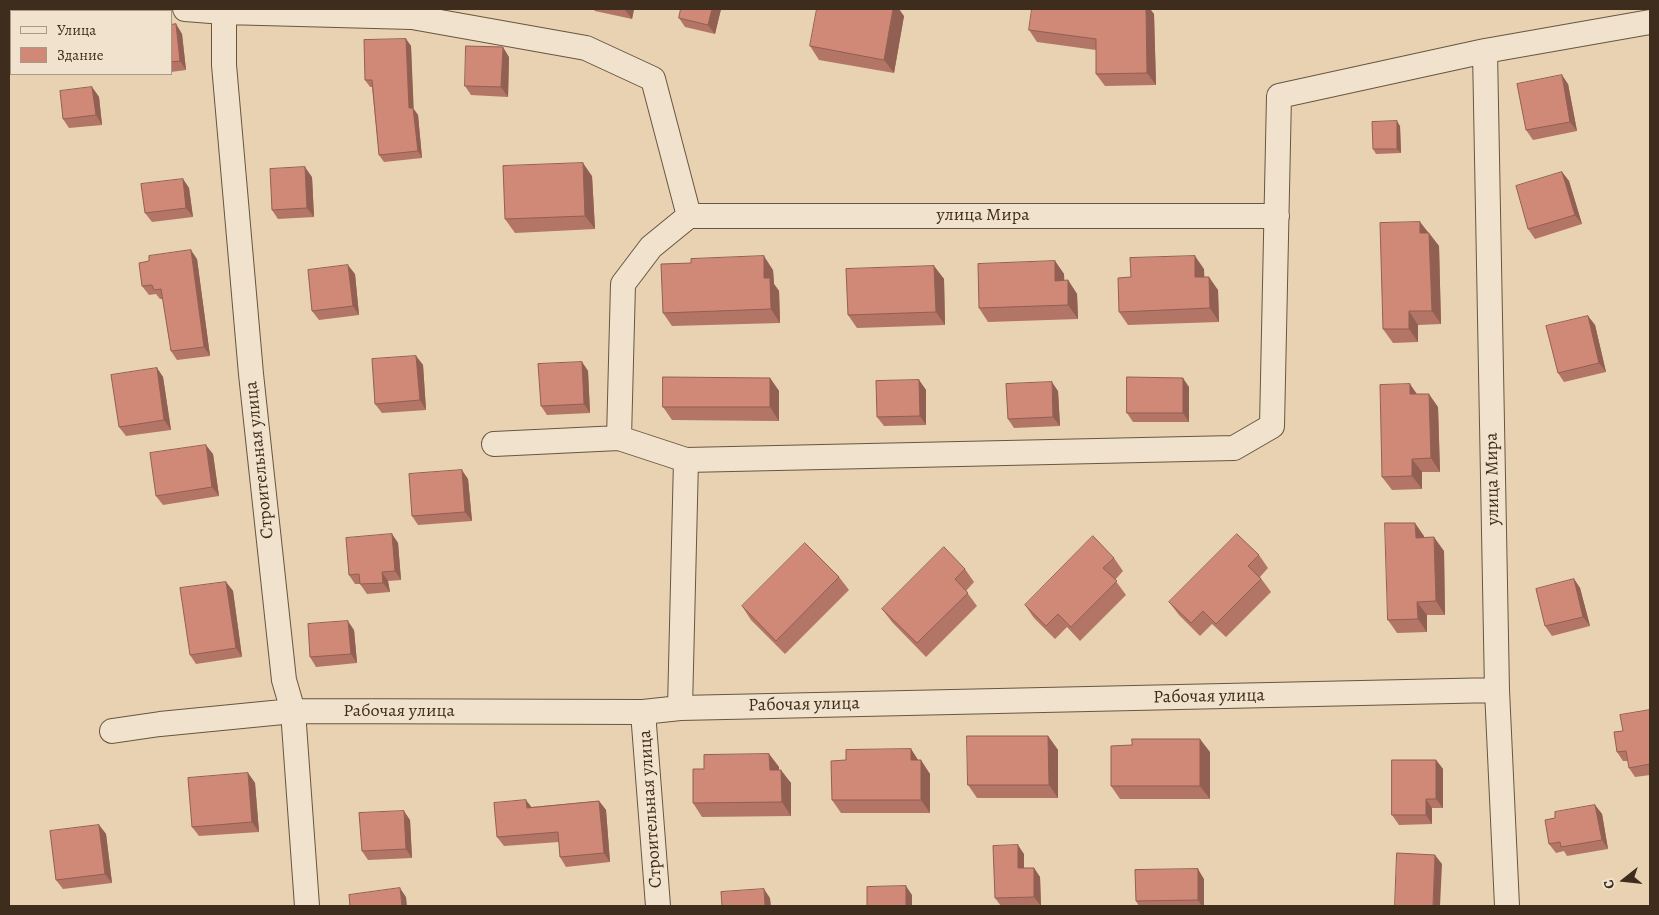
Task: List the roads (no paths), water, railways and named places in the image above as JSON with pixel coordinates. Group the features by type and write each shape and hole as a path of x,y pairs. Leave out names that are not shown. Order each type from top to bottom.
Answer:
{"street":[{"path":"185,9 224,12 412,17 586,48 653,79 689,216 650,247 623,284 619,438"},
{"name":"Строительная улица","path":"224,12 224,65 251,374 284,680 293,711 307,906"},
{"path":"494,444 619,438 686,460 1234,448 1272,426 1279,96 1485,51 1650,22"},
{"name":"улица Мира","path":"1485,51 1497,690 1507,906"},
{"name":"улица Мира","path":"689,216 1277,216"},
{"path":"680,708 686,460"},
{"name":"Рабочая улица","path":"112,731 160,724 293,711 644,712 680,708 1497,690"},
{"name":"Строительная улица","path":"644,712 658,906"}]}
